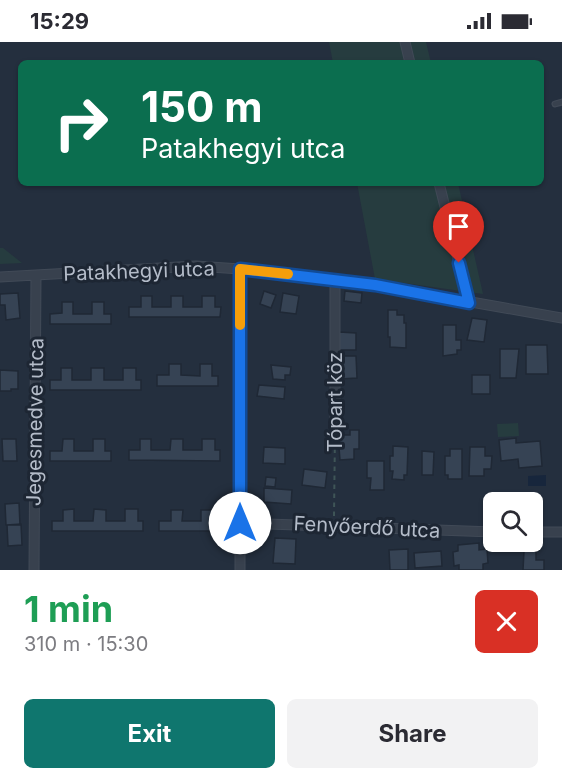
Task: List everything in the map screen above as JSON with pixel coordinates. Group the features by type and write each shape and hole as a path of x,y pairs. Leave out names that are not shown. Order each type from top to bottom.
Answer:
{"street":[{"path":"405,42 409,60"},
{"path":"441,186 469,303"},
{"name":"Patakhegyi utca","path":"0,277 196,266 240,269 335,279 562,318"},
{"path":"240,269 240,570"},
{"name":"Jegesmedve utca","path":"34,570 36,275"},
{"name":"Tópart köz","path":"335,279 335,424"},
{"name":"Fenyőerdő utca","path":"240,523 483,532"},
{"path":"543,532 562,532"}],"lane":[{"path":"555,104 562,102"}],"path":[{"name":"Tópart köz","path":"334,525 335,424"}],"green space":[{"path":"329,42 426,42 430,60 332,60"},
{"path":"358,186 459,186 483,294 375,279"},
{"path":"0,248 3,248 22,263 0,264"},
{"path":"518,423 519,436 498,437 497,424"}],"water":[{"path":"546,475 546,486 528,486 528,476"}],"building":[{"path":"264,291 276,295 271,308 260,304"},
{"path":"345,291 362,293 361,303 344,301"},
{"path":"18,293 20,318 6,320 5,305 0,305 0,294"},
{"path":"283,293 299,296 296,314 280,312"},
{"path":"141,296 152,296 152,307 171,307 171,296 183,296 183,307 202,307 202,296 215,296 215,307 221,307 220,317 129,317 129,307 141,307"},
{"path":"62,302 73,302 73,314 92,314 92,302 104,302 104,314 111,314 111,324 50,324 50,314 62,313"},
{"path":"388,310 397,310 397,315 404,315 406,348 390,347"},
{"path":"472,318 487,320 484,342 467,340"},
{"path":"443,325 456,325 456,340 461,340 461,350 457,350 457,354 443,356"},
{"path":"339,332 356,333 356,350 338,350"},
{"path":"526,345 547,345 548,374 526,374"},
{"path":"500,349 519,349 516,378 500,378"},
{"path":"340,356 356,356 357,378 340,379"},
{"path":"169,364 181,364 181,375 200,376 200,364 212,364 212,376 218,376 218,386 157,386 157,375 169,375"},
{"path":"271,365 291,367 290,375 285,375 285,380 273,379"},
{"path":"61,368 72,368 72,380 91,380 91,368 104,368 104,380 123,380 123,368 136,368 136,380 141,380 141,390 50,390 50,380 61,380"},
{"path":"0,370 18,371 18,389 0,391"},
{"path":"472,375 490,375 490,394 472,394"},
{"path":"259,385 285,387 284,399 257,396"},
{"path":"350,430 359,430 359,449 354,449 354,459 340,460 338,435 350,435"},
{"path":"516,438 516,443 540,441 542,466 519,468 518,459 501,461 499,440"},
{"path":"2,439 16,439 17,461 3,461"},
{"path":"63,439 74,439 74,451 93,451 93,439 105,439 105,451 111,451 111,461 50,461 50,451 62,451"},
{"path":"140,439 151,439 151,450 170,450 171,439 183,439 183,450 202,450 202,439 215,439 215,450 220,450 220,461 129,460 129,450 140,450"},
{"path":"393,446 408,447 407,475 404,475 404,480 392,479 390,456 393,456"},
{"path":"264,447 285,448 285,464 263,463"},
{"path":"470,447 485,447 485,456 492,456 491,469 484,469 484,476 469,476"},
{"path":"450,449 462,449 462,479 448,479 448,475 445,475 445,456 450,456"},
{"path":"422,451 434,452 433,475 422,475"},
{"path":"367,461 384,461 384,490 370,490 371,478 367,478"},
{"path":"304,469 327,472 325,488 302,485"},
{"path":"266,477 276,478 275,487 265,486"},
{"path":"264,488 292,490 291,504 264,502"},
{"path":"19,503 20,525 6,525 5,504"},
{"path":"74,509 74,521 93,521 94,509 106,510 106,521 125,521 125,509 138,509 138,521 143,521 143,531 52,531 52,521 63,521 63,510"},
{"path":"171,510 183,510 182,521 201,521 201,510 213,510 213,521 220,521 220,531 159,531 159,521 171,521"},
{"path":"21,524 22,545 8,546 7,525"},
{"path":"275,538 296,539 295,564 273,563"},
{"path":"479,543 479,550 487,552 488,563 483,564 483,570 459,570 459,565 454,566 453,552 458,551 458,545"},
{"path":"408,549 408,570 390,570 389,550"},
{"path":"441,551 442,566 415,568 414,553"},
{"path":"524,552 536,552 536,560 544,560 544,570 523,570"}],"slow traffic":[{"path":"240,325 240,269 288,274"}],"route":[{"path":"240,523 240,269 335,279 469,303 459,263"}]}
